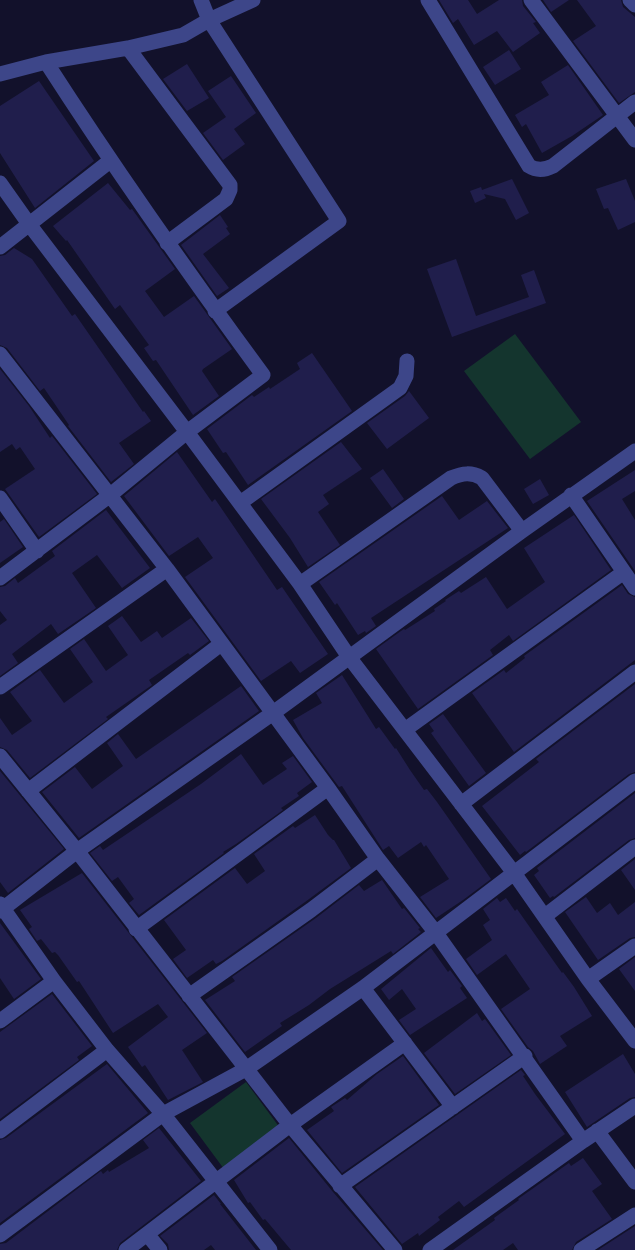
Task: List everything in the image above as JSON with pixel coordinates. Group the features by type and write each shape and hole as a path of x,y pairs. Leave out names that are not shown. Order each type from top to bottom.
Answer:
{"street":[{"path":"201,0 210,20 339,221 215,312"},
{"path":"0,74 46,62 128,48 183,35 253,0"},
{"path":"428,0 529,166 533,169 540,170 553,166 635,102"},
{"path":"531,0 635,140"},
{"path":"630,0 635,5"},
{"path":"128,48 230,185 226,199 168,243"},
{"path":"0,578 109,496 187,432 263,375 215,312 110,161 46,62"},
{"path":"0,247 110,161"},
{"path":"0,183 300,584 349,657 406,729 514,873 588,979 635,1041"},
{"path":"0,354 167,569 378,859 436,933 525,1056 583,1141"},
{"path":"240,503 400,388 406,376 407,361"},
{"path":"270,1250 163,1114 107,1050 1,908 77,851 273,713 635,451"},
{"path":"300,584 452,478 462,474 473,473 482,478 522,531"},
{"path":"572,495 635,588"},
{"path":"0,498 37,551"},
{"path":"0,687 167,569"},
{"path":"406,729 624,572"},
{"path":"28,791 221,644"},
{"path":"461,804 635,672"},
{"path":"0,756 77,851 246,1070 340,1186 395,1250"},
{"path":"0,1235 163,1114 246,1070 363,988 635,781"},
{"path":"136,929 328,788"},
{"path":"545,916 635,847"},
{"path":"189,996 378,859"},
{"path":"588,979 635,946"},
{"path":"0,1021 54,981"},
{"path":"363,988 453,1107"},
{"path":"126,1250 290,1125 405,1043"},
{"path":"0,1131 107,1050"},
{"path":"340,1186 525,1056"},
{"path":"430,1250 635,1106"},
{"path":"597,1132 635,1182"},
{"path":"581,1250 635,1215"},
{"path":"147,1234 160,1250"}],"green space":[{"path":"515,334 581,422 530,459 464,371"},
{"path":"246,1082 280,1128 224,1169 190,1123"}],"building":[{"path":"439,0 468,0 477,14 499,0 522,0 523,6 536,22 533,23 540,33 513,52 497,31 474,45 458,19 453,23"},
{"path":"543,0 569,0 551,12"},
{"path":"577,0 621,0 623,7 635,17 635,92 619,103 573,41 596,26"},
{"path":"509,50 521,69 495,85 483,67"},
{"path":"187,64 209,98 187,111 163,79"},
{"path":"568,65 603,115 542,153 526,124 522,127 515,115 549,95 541,82"},
{"path":"231,76 256,113 234,129 245,144 223,160 203,133 226,117 208,91"},
{"path":"39,81 94,161 35,208 0,153 0,106"},
{"path":"512,179 529,213 516,220 505,199 484,194 486,198 475,203 470,191 481,187 482,190"},
{"path":"626,179 635,201 635,222 618,230 608,208 604,209 596,189"},
{"path":"108,183 130,210 132,209 175,269 145,291 164,317 194,296 232,349 203,369 202,371 219,396 193,415 156,360 153,361 144,348 149,345 120,305 115,309 67,240 53,226"},
{"path":"220,215 230,234 203,254 229,288 217,296 181,245"},
{"path":"14,248 32,259 72,316 75,314 151,421 119,443 134,464 111,482 68,426 44,388 40,391 7,348 0,345 0,256 5,255"},
{"path":"456,259 476,316 529,297 521,275 534,270 546,303 452,337 427,269"},
{"path":"312,353 352,411 248,485 226,452 223,453 207,429 252,395 254,397 269,387 270,389 300,369 297,363"},
{"path":"0,369 29,406 50,438 52,436 97,494 39,537 5,489 35,469 20,447 16,450 12,444 0,452"},
{"path":"409,391 429,418 387,449 367,423 405,396"},
{"path":"341,442 362,469 323,495 329,504 318,512 340,545 308,567 290,538 261,499"},
{"path":"177,452 212,502 215,499 277,590 282,587 328,654 300,673 291,661 261,681 185,577 213,558 198,537 169,556 124,496"},
{"path":"383,469 404,499 392,508 370,478"},
{"path":"635,470 635,491 622,499 635,520 635,571 587,501"},
{"path":"540,479 549,495 533,504 524,489"},
{"path":"442,496 459,520 487,501 508,528 371,618 376,626 366,633 365,631 358,635 337,603 335,605 319,582"},
{"path":"106,510 150,568 122,588 97,555 72,573 96,608 58,634 51,624 12,654 18,663 0,676 0,625 7,620 0,611 0,587 5,586 15,578 18,583 55,556 52,551"},
{"path":"574,515 611,570 513,641 509,635 490,650 493,655 418,709 376,649 404,629 435,611 434,609 445,600 459,591 461,593 486,577 507,609 545,582 524,548"},
{"path":"4,519 23,547 0,563 0,522"},
{"path":"622,585 628,594 635,597 635,660 514,752 472,693 504,670 506,673 525,658 524,656"},
{"path":"122,616 141,642 157,631 162,638 191,618 209,641 149,680 152,685 106,717 108,719 30,778 7,750 0,747 0,718 12,735 32,721 10,692 40,670 64,703 93,682 70,649 84,639 106,671 128,655 108,626"},
{"path":"342,675 376,729 379,727 396,748 424,790 427,789 437,802 491,879 436,918 420,897 449,879 426,845 424,847 421,842 398,858 389,846 383,850 342,786 339,787 303,738 293,720 322,703 316,693"},
{"path":"635,684 635,772 629,774 520,855 482,806 539,762 536,759"},
{"path":"241,686 259,711 79,838 42,792 75,767 92,789 123,766 107,743 118,734 136,759"},
{"path":"443,714 486,773 469,786 431,733 434,731 429,724"},
{"path":"241,754 263,785 287,769 282,763 293,756 312,782 297,793 299,796 281,808 283,810 139,915 129,903 134,899 118,877 112,881 90,853 100,846 103,850 201,784"},
{"path":"0,771 64,849 8,893 0,882"},
{"path":"635,793 635,838 629,840 554,897 550,898 534,875 539,871 537,868"},
{"path":"315,815 328,835 334,840 351,868 222,961 216,964 213,960 187,978 173,959 186,950 164,920 235,868 247,884 265,871 254,854 293,826 295,828"},
{"path":"635,859 635,890 621,870"},
{"path":"82,873 207,1033 182,1050 203,1082 168,1100 145,1065 142,1067 128,1047 168,1017 158,1004 113,1033 79,981 77,982 58,955 55,952 52,953 41,939 37,941 29,929 32,927 20,910"},
{"path":"382,880 402,909 404,908 420,928 418,929 421,932 393,954 391,951 280,1023 282,1026 245,1052 205,1000 235,981 232,977 359,885 364,891"},
{"path":"586,897 597,913 610,903 618,915 635,902 635,937 630,938 598,960 565,912"},
{"path":"497,898 500,902 506,898 515,911 517,909 574,987 592,1016 560,1036 567,1046 540,1064 533,1051 528,1047 501,1009 530,989 506,954 477,975 466,959 492,940 483,925 490,920 483,909"},
{"path":"0,923 41,979 14,999 0,978"},
{"path":"431,948 448,972 450,970 462,986 460,988 467,998 410,1035 399,1020 416,1009 402,989 389,1000 381,989"},
{"path":"635,957 635,991 619,969"},
{"path":"52,994 92,1046 77,1057 79,1060 0,1119 0,1032"},
{"path":"477,1013 482,1021 485,1019 511,1055 455,1094 424,1053"},
{"path":"623,1054 635,1074 635,1097 630,1098 587,1127 565,1092"},
{"path":"403,1056 439,1105 342,1173 307,1130 334,1111 331,1107 345,1098 347,1100 377,1074"},
{"path":"107,1064 148,1113 0,1223 0,1140 6,1138"},
{"path":"521,1070 535,1094 565,1134 464,1207 459,1201 438,1217 440,1220 419,1236 418,1233 402,1244 355,1187"},
{"path":"159,1128 201,1181 120,1243 117,1250 0,1250 0,1244 6,1243 101,1171 103,1174 108,1170 109,1172 149,1148 143,1140"},
{"path":"289,1138 383,1250 291,1250 265,1219 263,1220 250,1202 248,1203 234,1180"},
{"path":"583,1158 602,1184 592,1191 612,1219 576,1242 572,1250 518,1250 513,1243 503,1250 453,1250 495,1220 494,1218 518,1199 569,1163 571,1166"},
{"path":"214,1195 256,1250 215,1250 211,1245 204,1250 169,1250 168,1244 160,1236"},
{"path":"635,1226 635,1250 598,1250"}]}
